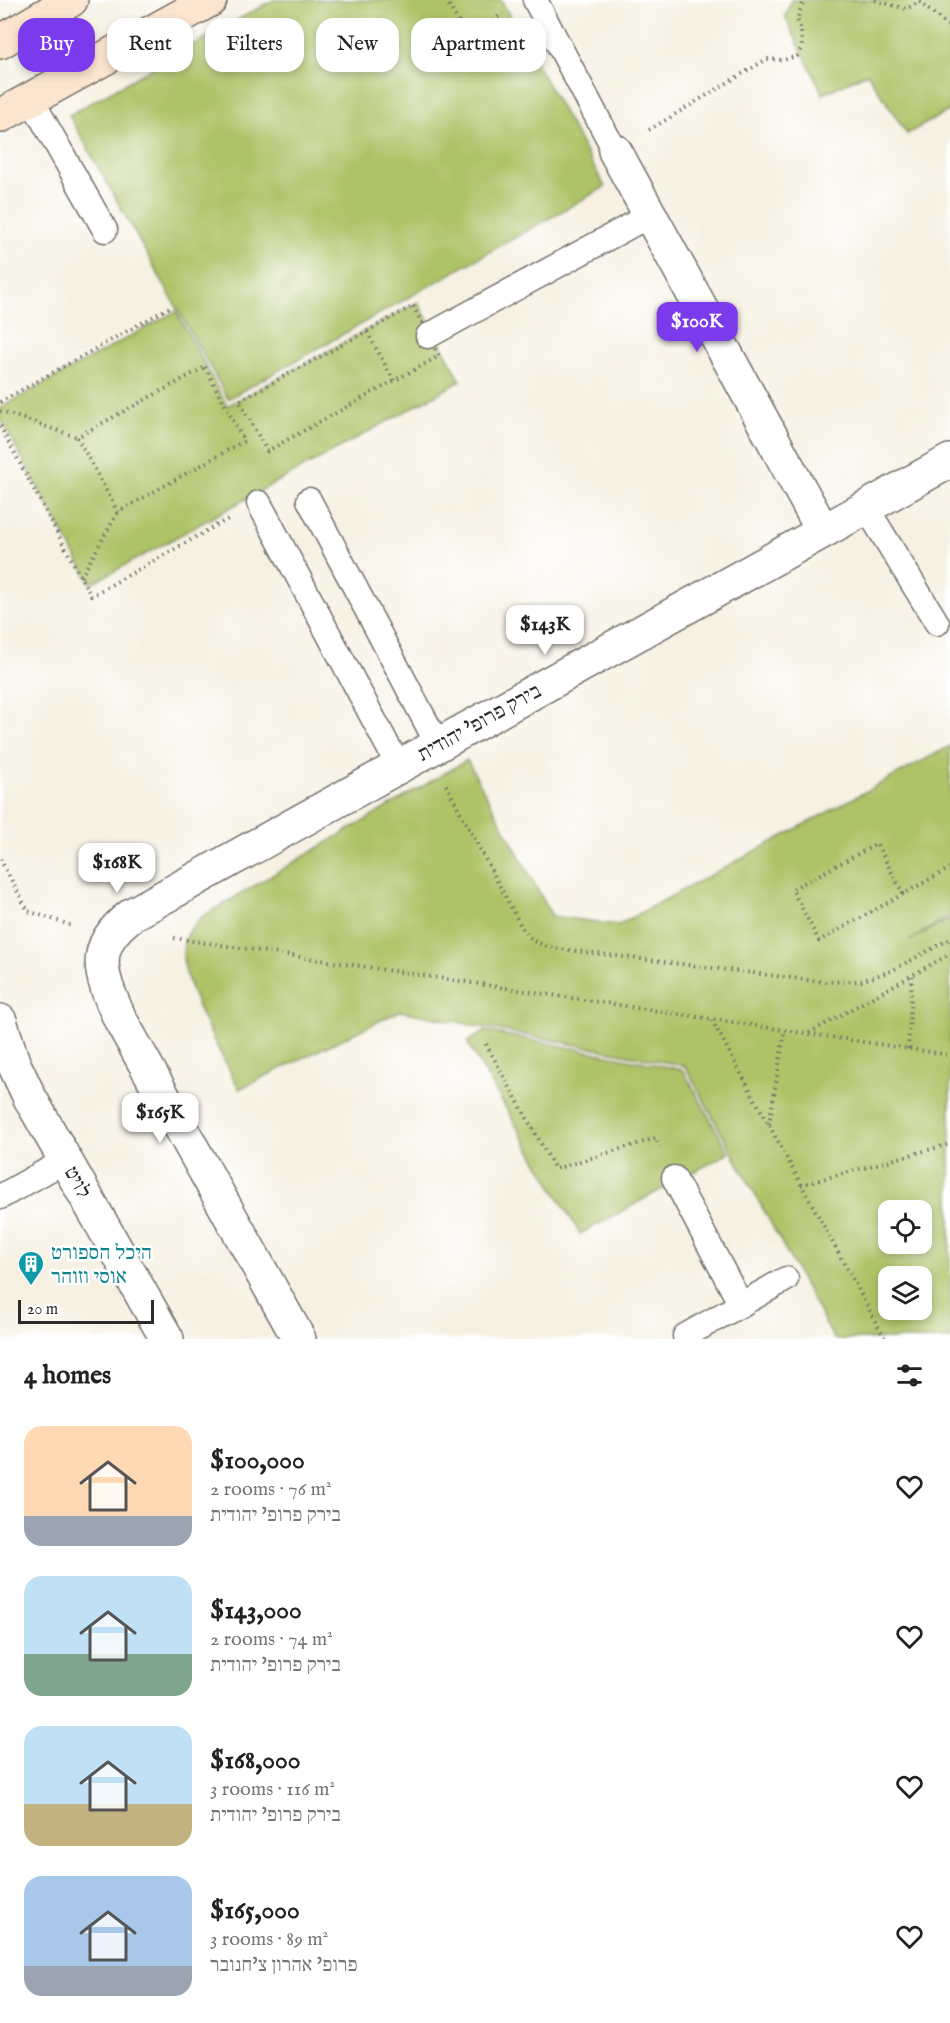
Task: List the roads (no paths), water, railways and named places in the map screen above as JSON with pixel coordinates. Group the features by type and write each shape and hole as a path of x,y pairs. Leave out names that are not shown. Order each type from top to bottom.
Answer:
{"street":[{"path":"0,42 71,0"},
{"path":"0,116 210,0"},
{"path":"615,151 823,531"},
{"name":"בירק פרופ' יהודית","path":"299,1339 120,1019 111,998 103,968 103,948 111,934 133,914 950,460"},
{"name":"לויט","path":"0,1021 6,1065 30,1098 167,1339"}],"lane":[{"path":"535,0 615,151"},
{"path":"31,99 105,230"},
{"path":"428,336 650,215"},
{"path":"309,500 433,748"},
{"path":"259,502 399,767"},
{"path":"866,507 937,623"},
{"path":"0,1197 66,1161"},
{"path":"674,1178 741,1305"},
{"path":"686,1339 684,1336 786,1279"}],"place":[{"name":"היכל הספורט אוסי וזוהר","path":"31,1287"}]}
